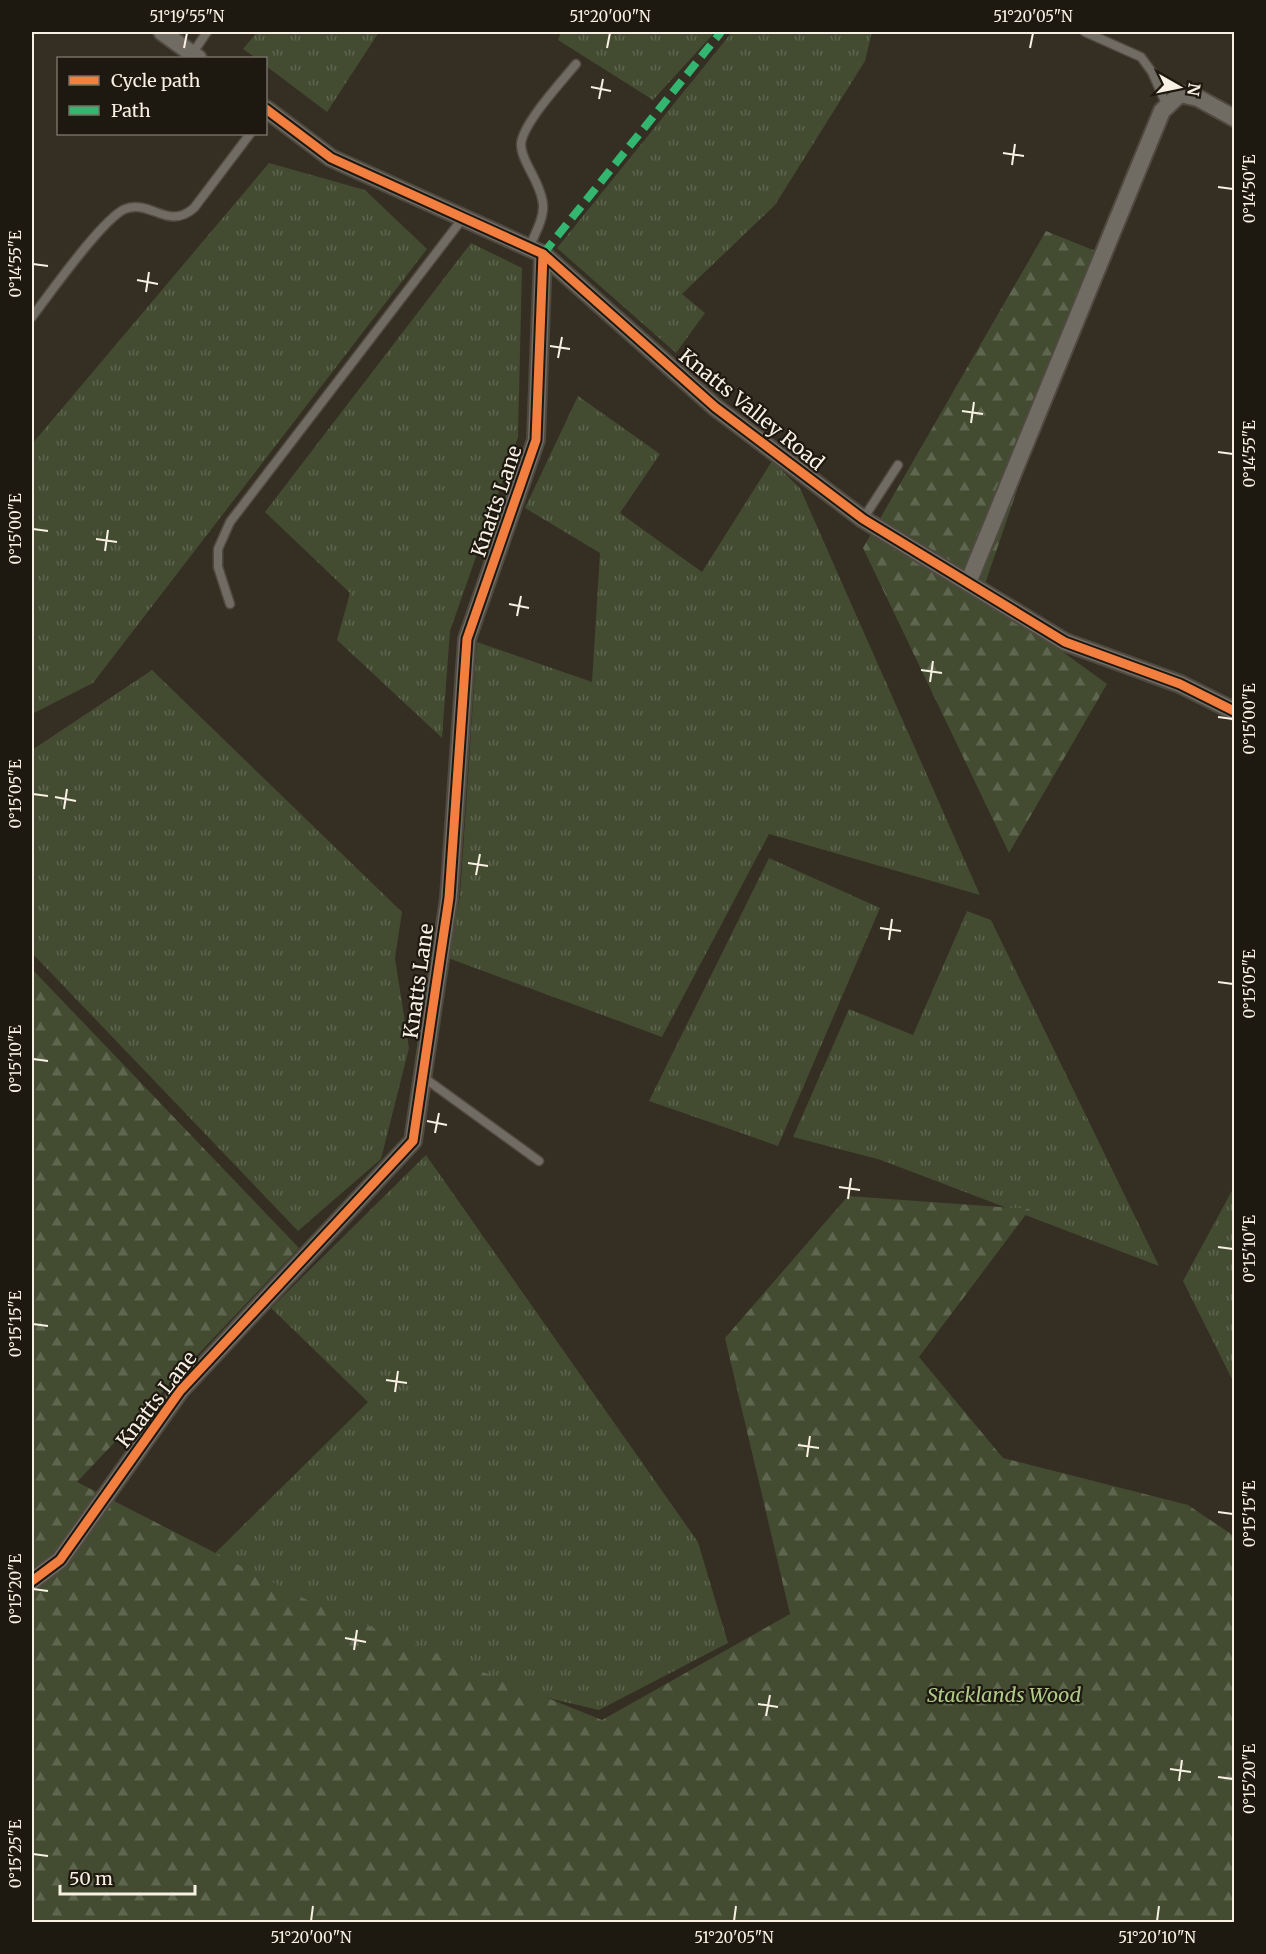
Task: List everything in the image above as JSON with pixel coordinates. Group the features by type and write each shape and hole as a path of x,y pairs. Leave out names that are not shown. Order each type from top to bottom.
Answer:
{"street":[{"path":"162,32 195,56"},
{"path":"968,583 982,556 1116,218 1162,111 1180,94 1198,98 1234,118"},
{"name":"Knatts Valley Road","path":"267,112 331,158 536,251 715,406 863,519 1065,642 1180,684 1234,711"},
{"name":"Knatts Lane","path":"32,1581 60,1560 180,1390 413,1141 449,898 467,639 536,440 536,251"}],"lane":[{"path":"195,56 207,32"},
{"path":"1085,32 1141,57 1152,72 1167,106"},
{"path":"536,251 543,217 543,194 524,159 521,143 529,126 576,64"},
{"path":"32,317 82,252 117,213 138,207 175,218 184,215 194,208 249,135"},
{"path":"230,604 218,567 218,549 230,522 463,218"},
{"path":"863,519 898,465"},
{"path":"423,1077 539,1161"}],"green space":[{"path":"257,32 379,32 327,112 267,67 267,57 255,57 243,49"},
{"path":"561,32 715,32 653,100 558,40"},
{"path":"732,32 872,32 865,61 775,205 682,294 705,313 676,353 557,248"},
{"path":"269,163 365,190 427,249 93,683 32,714 32,444"},
{"path":"1046,231 1098,252 982,593 1107,684 1009,853 863,548"},
{"path":"471,243 522,268 518,437 450,631 442,738 337,640 350,593 265,512"},
{"path":"578,396 660,454 620,513 702,572 772,461 800,488 980,895 769,834 662,1037 448,958 460,896 477,642 592,682 600,553 525,508"},
{"path":"152,670 402,912 395,958 409,1048 381,1159 298,1231 32,953 32,750"},
{"path":"769,858 880,908 778,1146 649,1101"},
{"path":"967,911 991,920 1159,1266 881,1160 793,1137 849,1009 913,1035"},
{"name":"Stacklands Wood","path":"32,969 299,1248 77,1482 317,1605 602,1720 790,1614 725,1338 848,1196 1030,1209 919,1357 1003,1458 1188,1505 1234,1536 1234,1922 32,1922"},
{"path":"426,1155 698,1542 728,1643 599,1710 470,1680 198,1570 368,1402 271,1308"},
{"path":"1234,1187 1234,1383 1183,1281"}],"marked path":[{"path":"543,254 721,32"}],"cycle path":[{"path":"267,110 331,158 543,254 715,407 863,519 1065,642 1180,684 1234,711"},
{"path":"32,1581 60,1560 180,1391 413,1141 449,898 467,639 536,440 543,254"}]}
